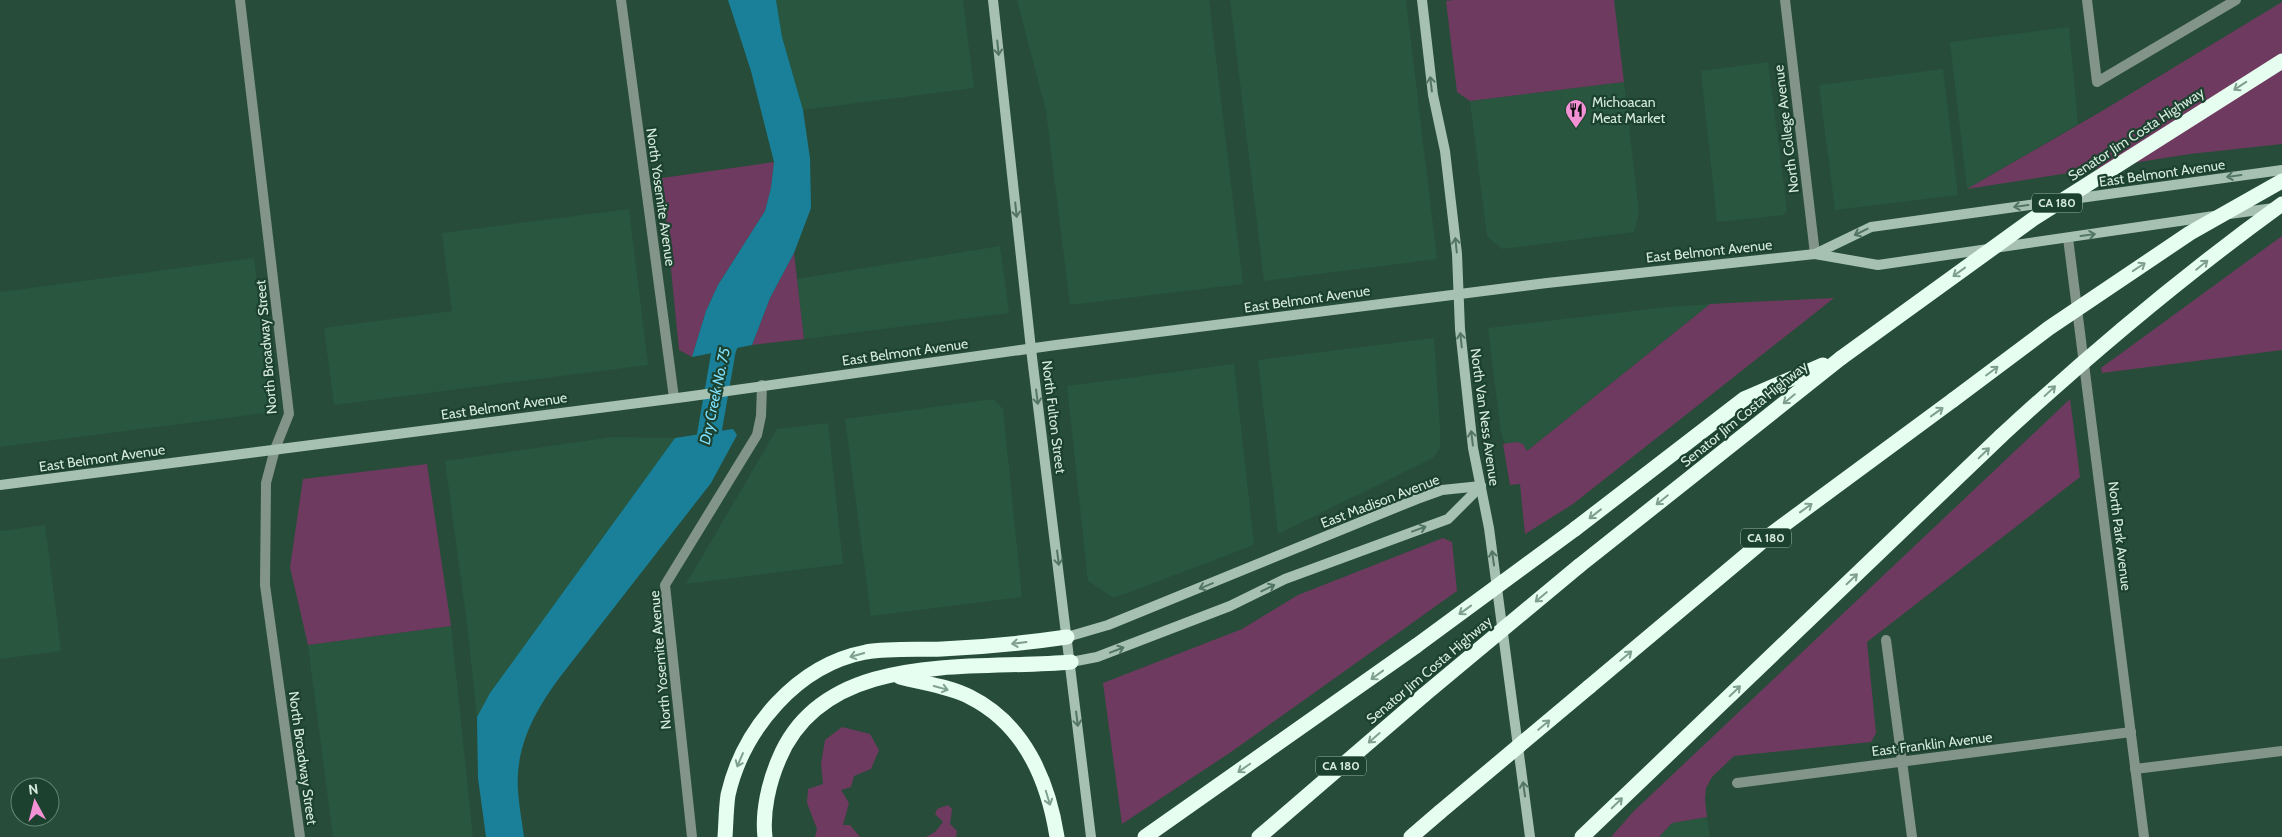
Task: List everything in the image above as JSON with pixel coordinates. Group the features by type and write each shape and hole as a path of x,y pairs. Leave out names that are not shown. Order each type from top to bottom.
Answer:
{"highway":[{"name":"Senator Jim Costa Highway","path":"1259,837 1424,695 1579,566 1841,358 2033,219 2282,61"},
{"name":"CA 180","path":"1411,837 1770,535 2049,328 2190,233 2282,181"},
{"path":"1582,837 2063,379 2240,234 2282,205"},
{"path":"1145,837 1416,646 1575,529 1744,399 1841,358"},
{"path":"725,837 728,796 738,765 754,733 773,708 786,695 826,666 866,652 1008,645 1068,637"},
{"path":"765,837 766,806 772,775 785,744 801,721 823,702 850,687 939,667 1034,666 1070,662"},
{"path":"894,676 968,696 991,709 1008,723 1024,742 1038,770 1048,796 1057,837"}],"main road":[{"name":"North Fulton Street","path":"993,0 1031,349 1068,637 1091,837"},
{"name":"North Van Ness Avenue","path":"1422,0 1433,95 1446,151 1457,254 1460,329 1473,448 1489,528 1530,837"},
{"name":"East Belmont Avenue","path":"1815,254 1871,227 2282,170"},
{"name":"East Belmont Avenue","path":"0,485 685,397 745,387 1031,349 1626,273 1815,254 1878,265 2282,205"},
{"name":"East Madison Avenue","path":"1068,637 1108,625 1442,490 1481,486"},
{"path":"1070,662 1097,657 1230,606 1285,579 1448,518 1481,486"}],"street":[{"name":"North Broadway Street","path":"240,0 289,414 275,449 266,483 265,585 300,837"},
{"name":"North Yosemite Avenue","path":"621,0 674,398"},
{"name":"North College Avenue","path":"1784,0 1815,254"},
{"path":"2087,0 2097,82 2236,0"},
{"name":"North Park Avenue","path":"2068,238 2144,837"},
{"name":"North Yosemite Avenue","path":"692,837 665,585 757,435 762,416 762,385"},
{"path":"1886,640 1912,837"},
{"name":"East Franklin Avenue","path":"1737,783 2131,732"},
{"path":"2135,769 2282,752"}],"shaded area":[{"path":"776,0 963,0 974,88 803,110 782,37"},
{"path":"1017,0 1209,0 1243,284 1070,305 1046,111"},
{"path":"1230,0 1406,0 1437,259 1264,281"},
{"path":"1614,0 1624,82 1470,101 1457,92 1446,1"},
{"path":"2282,2 2282,144 2190,154 1967,189 2102,111"},
{"path":"2069,27 2078,124 1967,189 1950,42"},
{"path":"1768,62 1787,211 1784,215 1717,222 1701,71"},
{"path":"1943,69 1958,195 1835,210 1819,85"},
{"path":"1624,82 1639,212 1634,232 1502,249 1487,236 1470,101"},
{"path":"774,162 771,188 765,211 718,285 706,311 692,357 679,350 662,178"},
{"path":"629,209 648,365 334,405 324,328 452,311 442,233"},
{"path":"2282,236 2282,350 2102,373 2101,368"},
{"path":"1000,246 1009,313 804,339 797,279"},
{"path":"794,253 804,339 752,345 770,298"},
{"path":"254,258 273,412 0,447 0,292"},
{"path":"1834,298 1573,504 1525,534 1520,484 1510,485 1503,444 1517,442 1523,444 1527,451 1710,304"},
{"path":"1710,304 1512,463 1501,433 1488,328 1667,307"},
{"path":"1434,338 1440,448 1433,458 1278,534 1258,360"},
{"path":"1234,364 1254,545 1114,598 1088,581 1067,386"},
{"path":"993,399 1003,409 1022,597 871,616 845,419"},
{"path":"2070,399 2080,477 1867,642 1876,733 1871,742 1734,756 1712,777 1706,788 1707,817 1672,823 1659,837 1611,837 1633,812"},
{"path":"828,423 843,564 686,584 777,429"},
{"path":"612,437 675,438 490,693 477,717 467,624 445,461"},
{"path":"427,464 451,626 308,645 290,567 303,479"},
{"path":"45,525 61,651 0,659 0,531"},
{"path":"1443,538 1452,542 1457,591 1231,752 1122,824 1103,683 1242,629 1298,595"},
{"path":"451,626 473,837 333,837 308,645"},
{"path":"842,727 870,734 879,750 871,769 854,776 851,787 841,790 849,803 843,825 850,825 860,837 815,837 817,829 807,803 808,789 823,784 821,764 825,740"},
{"path":"948,805 952,809 950,824 957,831 956,837 926,837 935,832 943,822 935,814 937,809"},
{"path":"1707,817 1710,837 1659,837 1672,823"}],"water":[{"path":"728,0 776,0 782,37 803,110 810,158 811,208 794,253 770,298 752,345 692,357 706,311 718,285 765,211 771,188 774,162 751,71"},
{"path":"733,429 737,435 711,483 560,677 535,716 523,744 518,775 518,797 524,837 486,837 478,778 477,717 490,693 675,438"}],"waterway":[{"name":"Dry Creek No. 75","path":"696,461 707,446 724,349 734,322"}],"place":[{"name":"Michoacan Meat Market","path":"1576,129"}]}
